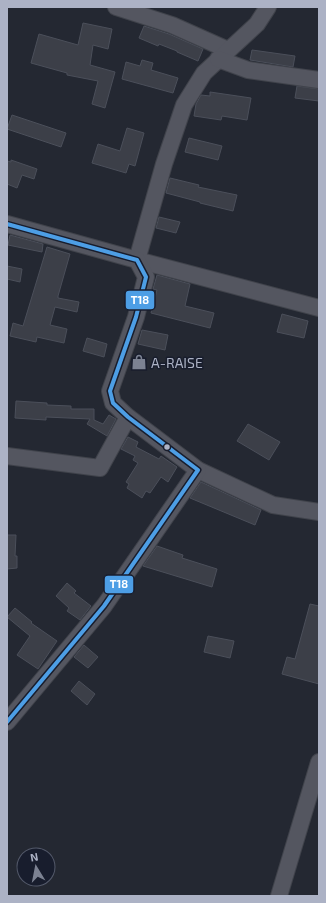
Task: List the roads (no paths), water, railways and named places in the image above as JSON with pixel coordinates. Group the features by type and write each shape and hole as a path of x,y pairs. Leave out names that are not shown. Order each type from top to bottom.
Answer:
{"street":[{"path":"116,7 172,25 248,70 319,80"},
{"path":"268,7 257,24 204,73 184,106 164,164 137,260 146,277 136,318 110,391 113,402 128,417 198,470 272,505 319,512"},
{"path":"7,224 319,308"},
{"path":"7,456 100,468 128,417"},
{"path":"7,722 104,606 198,470"},
{"path":"279,896 319,762"}],"place":[{"name":"A-RAISE","path":"139,362"}]}
